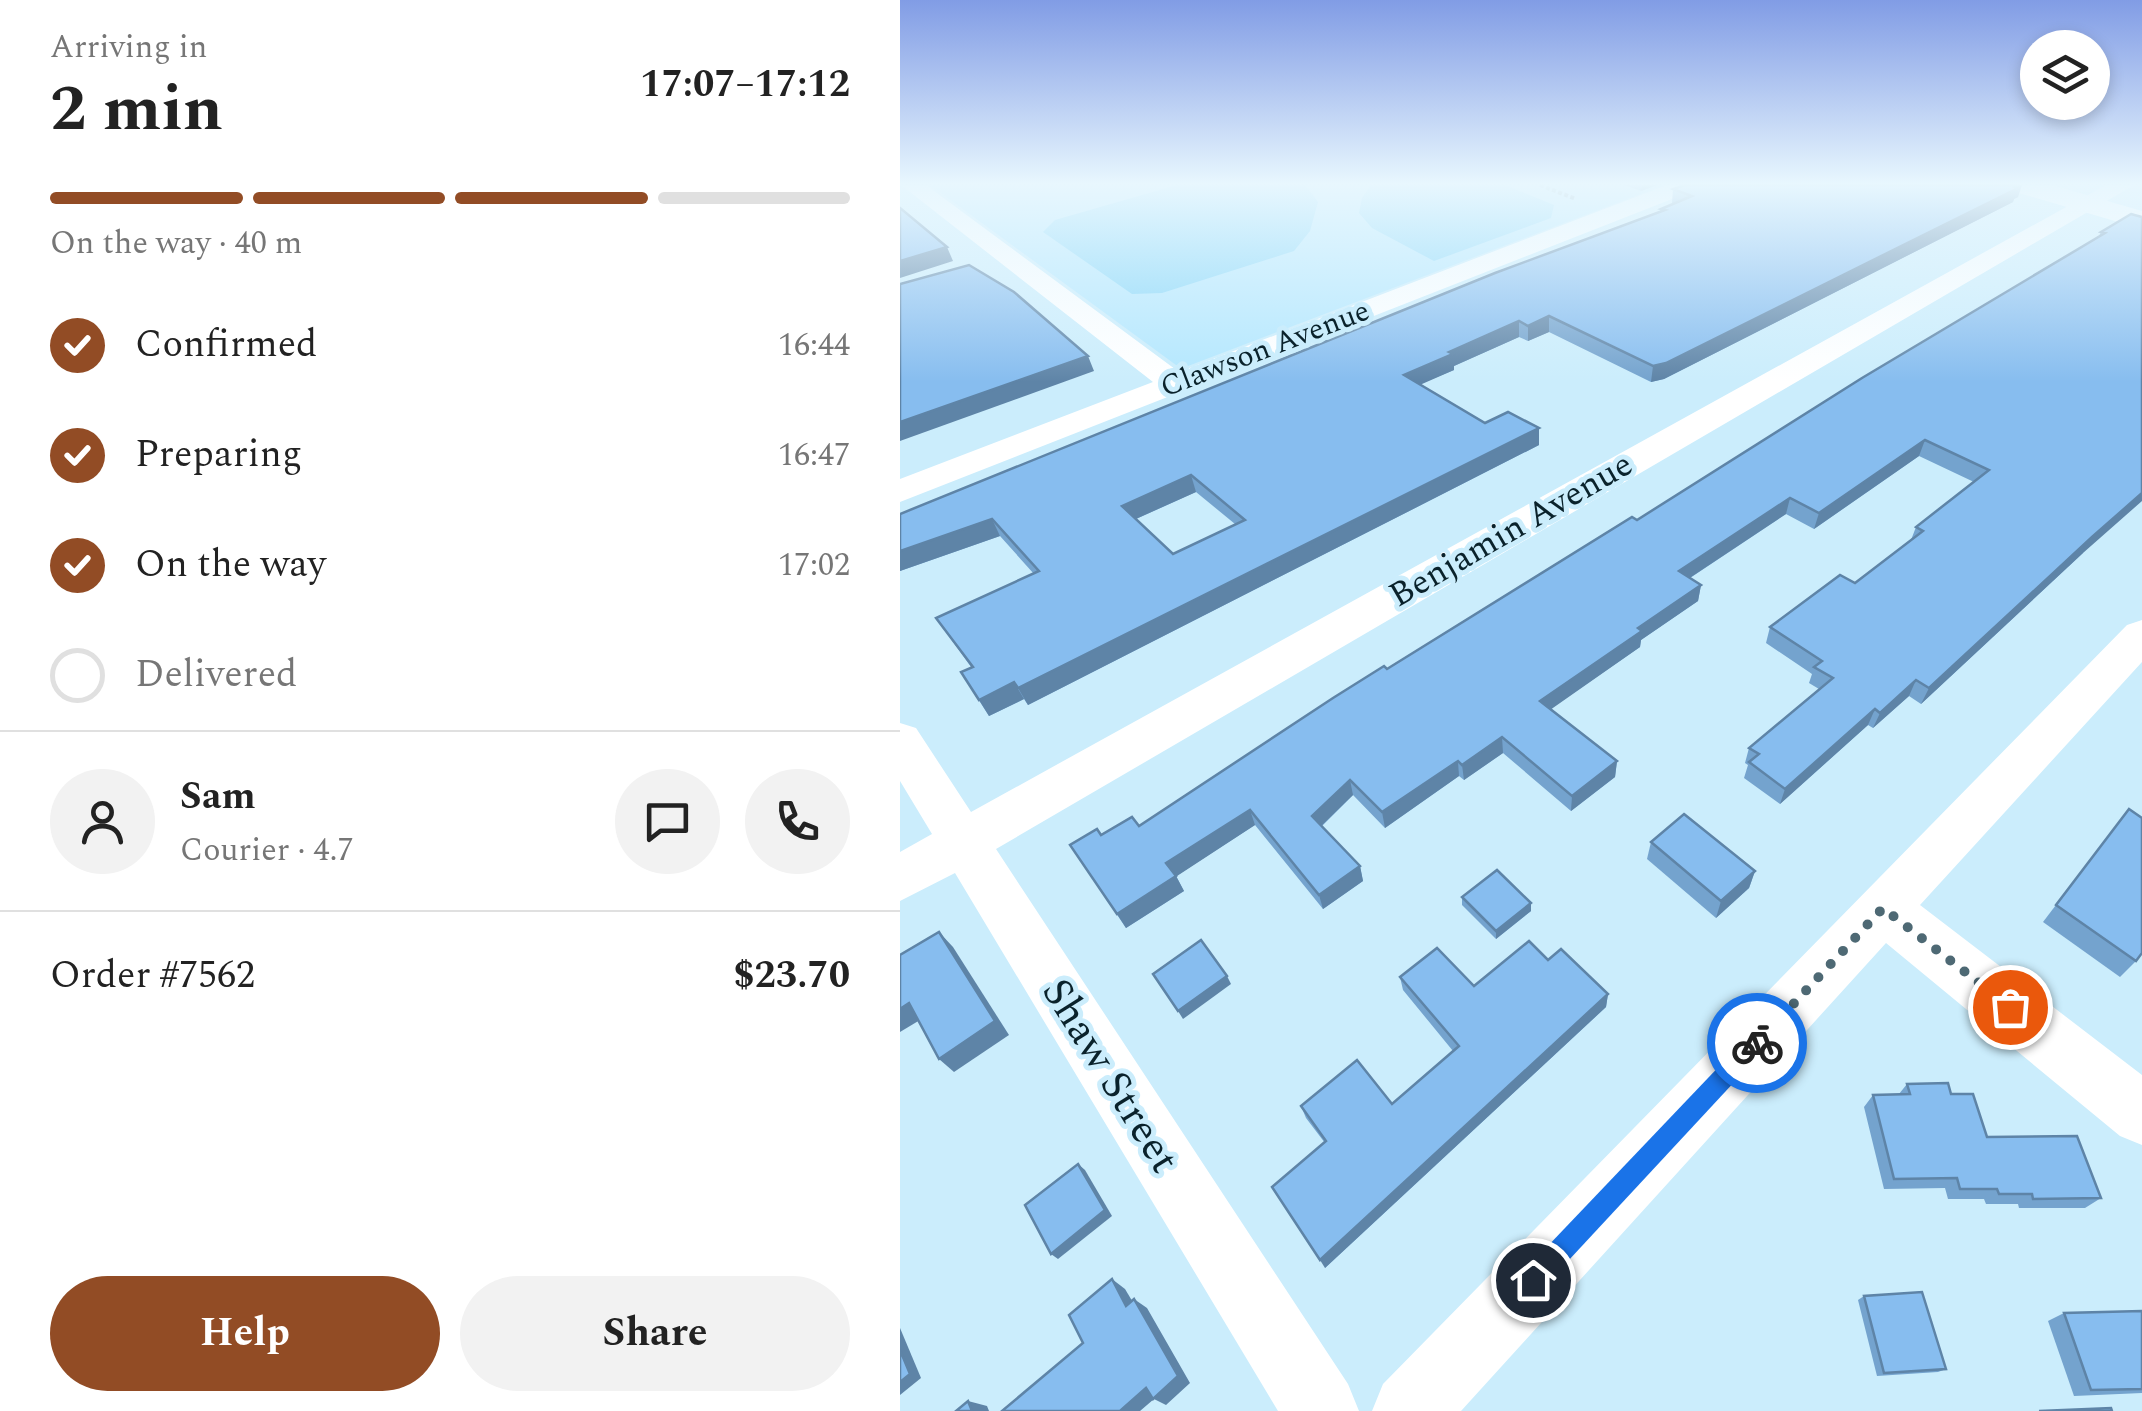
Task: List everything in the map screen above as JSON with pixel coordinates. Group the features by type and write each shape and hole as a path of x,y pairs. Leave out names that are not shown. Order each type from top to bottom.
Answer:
{"street":[{"path":"1002,251 1175,384"},
{"name":"Clawson Avenue","path":"900,491 1518,251"},
{"name":"Benjamin Avenue","path":"900,878 2003,251"},
{"path":"976,267 1010,257"},
{"path":"1410,1411 2142,635"},
{"name":"Shaw Street","path":"900,741 1321,1411"},
{"path":"1883,908 2142,1114"}],"shaded area":[{"path":"1020,251 1491,251 1188,366 1176,365"},
{"path":"1070,251 1294,251 1162,293 1132,294"},
{"path":"1415,251 1462,251 1434,261"}],"building":[{"path":"900,251 934,251 900,261"},
{"path":"1555,251 1892,251 1653,366 1549,316 1528,326 1519,321 1449,352 1453,354 1404,375 1485,423 1508,412 1539,428 1018,688 1014,682 979,700 961,672 973,667 936,618 1039,571 992,519 900,551 900,514","holes":["1191,475 1245,520 1173,554 1122,506"]},
{"path":"2075,251 2142,251 2142,493 1929,688 1916,680 1880,713 1875,709 1785,789 1749,762 1759,754 1749,748 1833,678 1814,667 1822,661 1770,627 1840,575 1855,583 1923,531 1916,527 1989,470 1925,440 1819,513 1790,498 1679,571 1701,585 1540,701 1617,761 1572,796 1502,737 1382,812 1350,780 1312,816 1360,866 1319,895 1250,810 1166,863 1176,876 1117,914 1070,845 1097,829 1101,835 1132,817 1139,826 1384,666 1387,669 1632,517 1637,520 1862,378"},
{"path":"969,265 1014,292 1088,356 900,422 900,284"},
{"path":"2129,809 2142,818 2142,953 2136,961 2056,905"},
{"path":"1684,814 1755,871 1721,901 1651,842"},
{"path":"1497,870 1531,903 1496,931 1462,897"},
{"path":"939,932 995,1021 939,1059 909,1003 900,1009 900,955"},
{"path":"1201,940 1227,976 1178,1011 1153,974"},
{"path":"1529,941 1548,960 1561,949 1608,994 1320,1260 1272,1187 1326,1141 1301,1106 1357,1060 1392,1104 1459,1046 1400,977 1437,948 1474,986"},
{"path":"1948,1083 1951,1094 1973,1094 1987,1137 2077,1136 2101,1198 2033,1199 2032,1194 1999,1194 1997,1189 1960,1189 1957,1178 1894,1179 1873,1095 1910,1094 1907,1084"},
{"path":"1078,1164 1105,1210 1051,1254 1025,1205"},
{"path":"1112,1279 1126,1306 1134,1299 1178,1376 1153,1399 1146,1388 1120,1411 1002,1411 1083,1343 1069,1315"},
{"path":"1922,1292 1946,1369 1884,1373 1864,1296"},
{"path":"2142,1311 2142,1389 2091,1390 2064,1313"},
{"path":"900,1350 910,1374 900,1382"},
{"path":"968,1401 972,1411 956,1411"},
{"path":"2111,1408 2112,1411 2039,1411"}],"way so far":[{"path":"1757,1043 1883,908 2010,1007"}],"route":[{"path":"1533,1280 1757,1043"}]}
